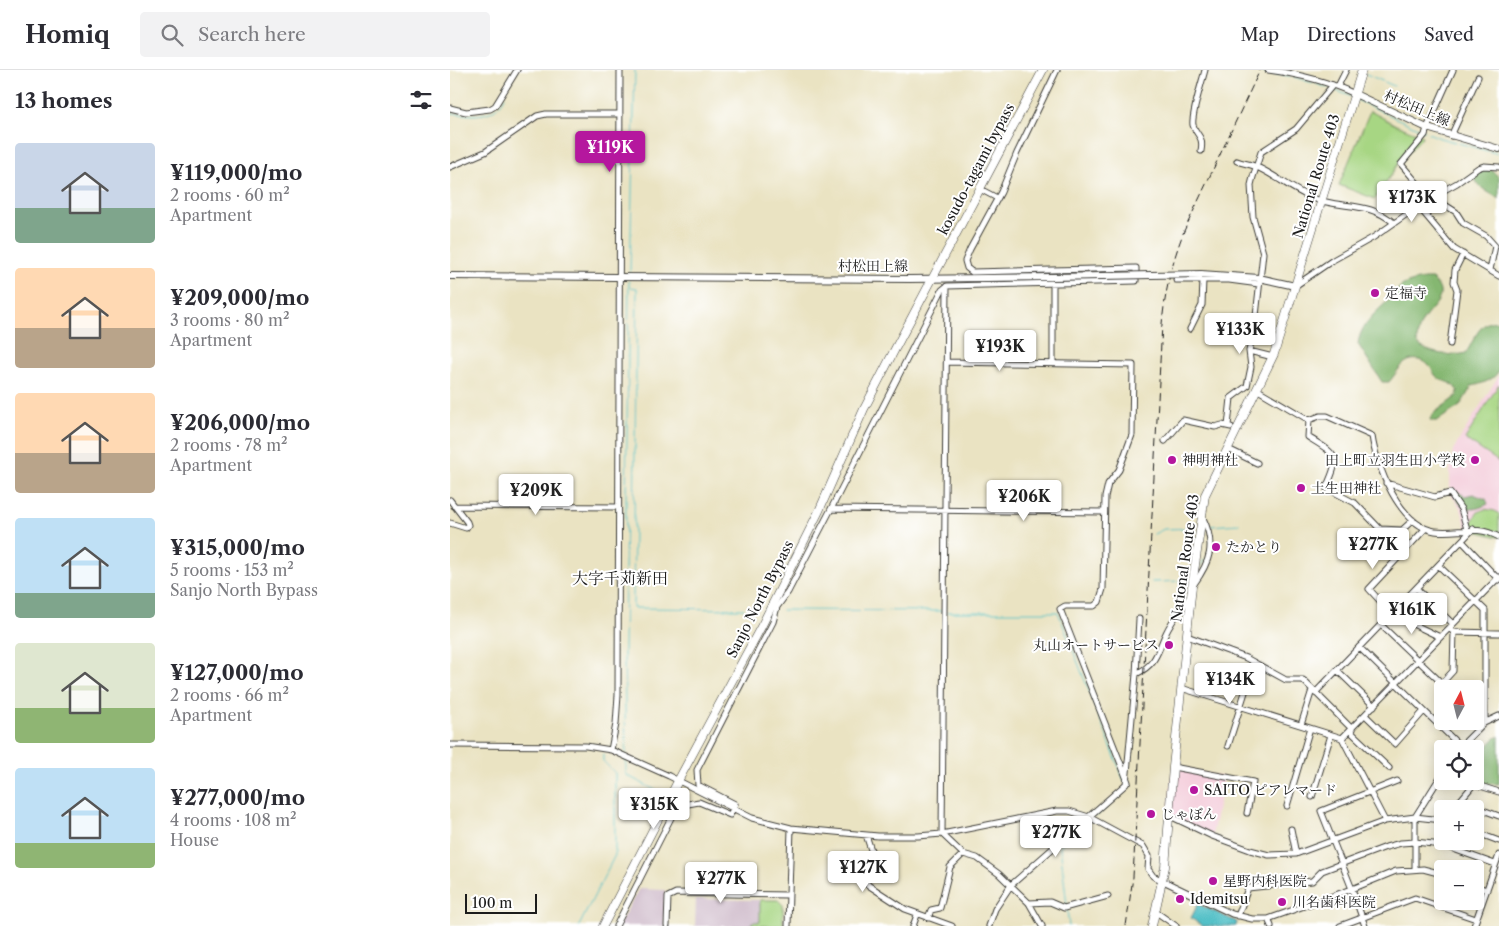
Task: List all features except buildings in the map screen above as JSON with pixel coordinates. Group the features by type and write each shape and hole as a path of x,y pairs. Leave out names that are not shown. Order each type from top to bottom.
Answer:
{"highway":[{"name":"kosudo-tagami bypass","path":"932,279 1043,70"},
{"name":"National Route 403","path":"1152,926 1163,880 1181,688 1201,515 1205,495 1273,357 1362,70"},
{"name":"Sanjo North Bypass","path":"604,926 678,781 762,625 819,511 864,410 932,279"}],"main road":[{"name":"村松田上線","path":"1355,94 1426,132 1451,136 1499,149"},
{"name":"村松田上線","path":"450,276 1053,280 1202,277 1259,281 1295,286"}],"street":[{"path":"450,108 466,112 490,109 495,106 517,70"},
{"path":"611,750 616,724 618,695 618,507 622,276 620,70"},
{"path":"616,926 677,806 699,802 730,815 734,804 698,785 697,770 773,622 778,607 788,592 831,509 942,290 947,286 1053,280 1136,281 1136,268 972,272 967,268 965,261 998,198 1017,153 1058,70"},
{"path":"1201,151 1202,143 1193,125 1194,113 1205,70"},
{"path":"1268,70 1294,73 1355,94"},
{"path":"1228,426 1232,398 1247,386 1251,367 1249,352 1255,325 1263,254 1255,226 1251,185 1261,152 1296,129 1326,92 1335,86 1346,70"},
{"path":"1453,70 1426,132 1401,164 1433,196 1456,212 1463,223 1486,236 1495,246 1490,270"},
{"path":"1451,136 1478,77"},
{"path":"450,167 485,152 537,116 546,114 620,114"},
{"path":"1237,161 1257,166 1310,197 1375,210 1394,223"},
{"path":"1295,286 1333,260 1374,237 1433,196 1457,183 1478,168 1484,166 1499,167"},
{"path":"980,188 998,198"},
{"path":"1418,206 1454,249 1499,276"},
{"path":"1450,344 1457,290 1454,282 1455,270 1463,254"},
{"path":"1176,280 1202,277 1202,305 1190,328"},
{"path":"1052,363 1053,280"},
{"path":"947,286 942,834 963,854 977,858 1011,885 1029,904 1042,926"},
{"path":"1249,352 1273,357"},
{"path":"947,362 1133,365 1132,435 1119,470 1108,484 1103,512 1103,588 1099,602 1094,606 1064,606 1060,609 1128,782"},
{"path":"1258,390 1309,420"},
{"path":"1309,420 1320,416 1327,416 1372,436 1374,450 1394,497 1413,520 1425,529 1437,531 1470,529 1486,531 1499,537"},
{"path":"1165,441 1183,420 1215,427 1222,424 1237,429"},
{"path":"1309,420 1308,437 1328,450 1335,462 1335,469 1326,488 1355,503 1380,529 1402,530 1413,520"},
{"path":"1228,449 1257,463"},
{"path":"1386,482 1434,497 1450,493 1461,509 1470,529"},
{"path":"450,500 468,526 466,528 450,523"},
{"path":"454,506 618,507"},
{"path":"831,509 1103,512"},
{"path":"1136,674 1149,666 1157,657 1166,632 1201,574 1210,553 1208,530 1201,515"},
{"path":"1425,529 1369,589 1392,614 1440,637"},
{"path":"1301,725 1313,691 1337,670 1439,566 1462,541 1470,529"},
{"path":"1342,738 1499,578 1462,541"},
{"path":"1439,566 1485,610 1484,722 1499,716"},
{"path":"1416,589 1452,628 1499,633"},
{"path":"989,926 995,910 1011,885 1128,782 1138,619"},
{"path":"1381,625 1439,680"},
{"path":"1445,680 1453,671 1452,628"},
{"path":"1187,636 1246,658 1286,680 1303,680 1389,768"},
{"path":"1359,647 1451,740"},
{"path":"1228,746 1252,670"},
{"path":"1337,670 1374,706"},
{"path":"1181,688 1342,738 1385,821"},
{"path":"1365,715 1395,744 1424,711"},
{"path":"1287,806 1310,728"},
{"path":"1467,740 1476,730"},
{"path":"1312,797 1331,735"},
{"path":"450,745 586,746 611,750 752,818 791,828 866,836 942,834 1057,811 1069,811 1089,817 1144,846 1149,856 1149,873 1238,916 1252,919 1268,919 1396,871 1415,869 1434,871"},
{"path":"1173,767 1253,782 1246,813"},
{"path":"1365,926 1321,811 1397,781"},
{"path":"1460,800 1474,784 1499,792"},
{"path":"1415,869 1415,817 1434,787"},
{"path":"1484,810 1499,816"},
{"path":"1168,815 1212,836 1250,850 1269,854 1296,854 1385,821 1415,817 1434,819"},
{"path":"788,926 791,828"},
{"path":"1290,829 1296,854"},
{"path":"1484,835 1499,840"},
{"path":"866,836 872,853 864,874 864,879 868,885 905,910 952,926"},
{"path":"1238,916 1248,888 1312,881 1322,871 1386,847 1415,842 1442,845 1496,864"},
{"path":"928,918 931,910 940,908 950,867 963,854"},
{"path":"1474,926 1499,855"},
{"path":"667,926 668,897 676,893 788,895"},
{"path":"1029,904 1050,902 1064,908 1108,896"},
{"path":"1340,926 1415,898 1476,919"},
{"path":"1156,912 1176,926"},
{"path":"913,926 917,915"},
{"path":"1268,919 1271,926"}],"shaded area":[{"name":"田上町立羽生田小学校","path":"1499,375 1499,537 1467,529 1461,509 1450,493 1450,469 1453,450"},
{"path":"1173,767 1224,777 1212,836 1168,815"},
{"path":"639,889 665,890 665,926 618,926"},
{"path":"696,899 760,900 760,922 752,922 752,926 695,926"}],"green space":[{"path":"1370,111 1396,125 1423,136 1398,164 1375,199 1339,185"},
{"path":"1483,168 1490,169 1499,177 1499,199 1485,190 1476,181 1474,177"},
{"path":"1424,279 1432,279 1440,290 1440,294 1437,303 1424,319 1419,329 1417,343 1421,347 1440,354 1454,355 1466,353 1483,326 1487,323 1499,322 1499,370 1487,381 1472,386 1460,406 1437,421 1431,421 1430,419 1434,413 1457,396 1458,391 1455,387 1435,375 1427,364 1419,360 1405,363 1389,382 1382,382 1358,344 1367,323 1401,286"},
{"path":"1499,384 1499,462 1465,439"},
{"path":"1455,491 1465,496 1473,494 1486,499 1488,504 1476,508 1465,508 1456,498"},
{"path":"1485,509 1499,514 1499,537 1467,529 1478,512"},
{"path":"1499,736 1499,784 1484,784 1484,751"},
{"path":"760,900 778,900 783,905 783,926 752,926 752,922 760,922"}],"water":[{"path":"1198,904 1237,922 1236,926 1202,926 1191,918"}],"waterway":[{"path":"630,274 635,70"},
{"path":"1256,70 1264,73 1290,76"},
{"path":"1366,74 1394,86"},
{"path":"1294,77 1329,88"},
{"path":"1332,89 1350,96"},
{"path":"450,113 474,115 488,113 500,104 505,97"},
{"path":"1355,99 1424,131"},
{"path":"1428,133 1499,154"},
{"path":"626,754 624,653 629,281"},
{"path":"629,287 637,288 633,608 744,609"},
{"path":"1210,526 1239,524"},
{"path":"1154,534 1164,529 1195,528"},
{"path":"1198,572 1204,560"},
{"path":"1152,582 1188,581"},
{"path":"782,610 943,611"},
{"path":"947,612 1058,612 1124,780"},
{"path":"579,926 615,855 615,773 603,761 603,754"},
{"path":"626,758 626,775 659,792"},
{"path":"1095,817 1127,789 1126,786"},
{"path":"1067,905 1060,846 1090,821"},
{"path":"1067,909 1069,926"}],"railway":[{"path":"1126,926 1133,877 1162,324 1165,300 1176,254 1184,231 1260,70"}],"place":[{"name":"定福寺","path":"1375,293"},
{"name":"神明神社","path":"1172,460"},
{"name":"田上町立羽生田小学校","path":"1475,460"},
{"name":"土生田神社","path":"1301,488"},
{"name":"たかとり","path":"1216,547"},
{"name":"丸山オートサービス","path":"1169,645"},
{"name":"SAITO ピアレマード","path":"1194,790"},
{"name":"じゃぼん","path":"1151,814"},
{"name":"星野内科医院","path":"1213,881"},
{"name":"Idemitsu","path":"1180,899"},
{"name":"川名歯科医院","path":"1282,902"}],"district":[{"name":"大字千苅新田","path":"620,578"}]}
